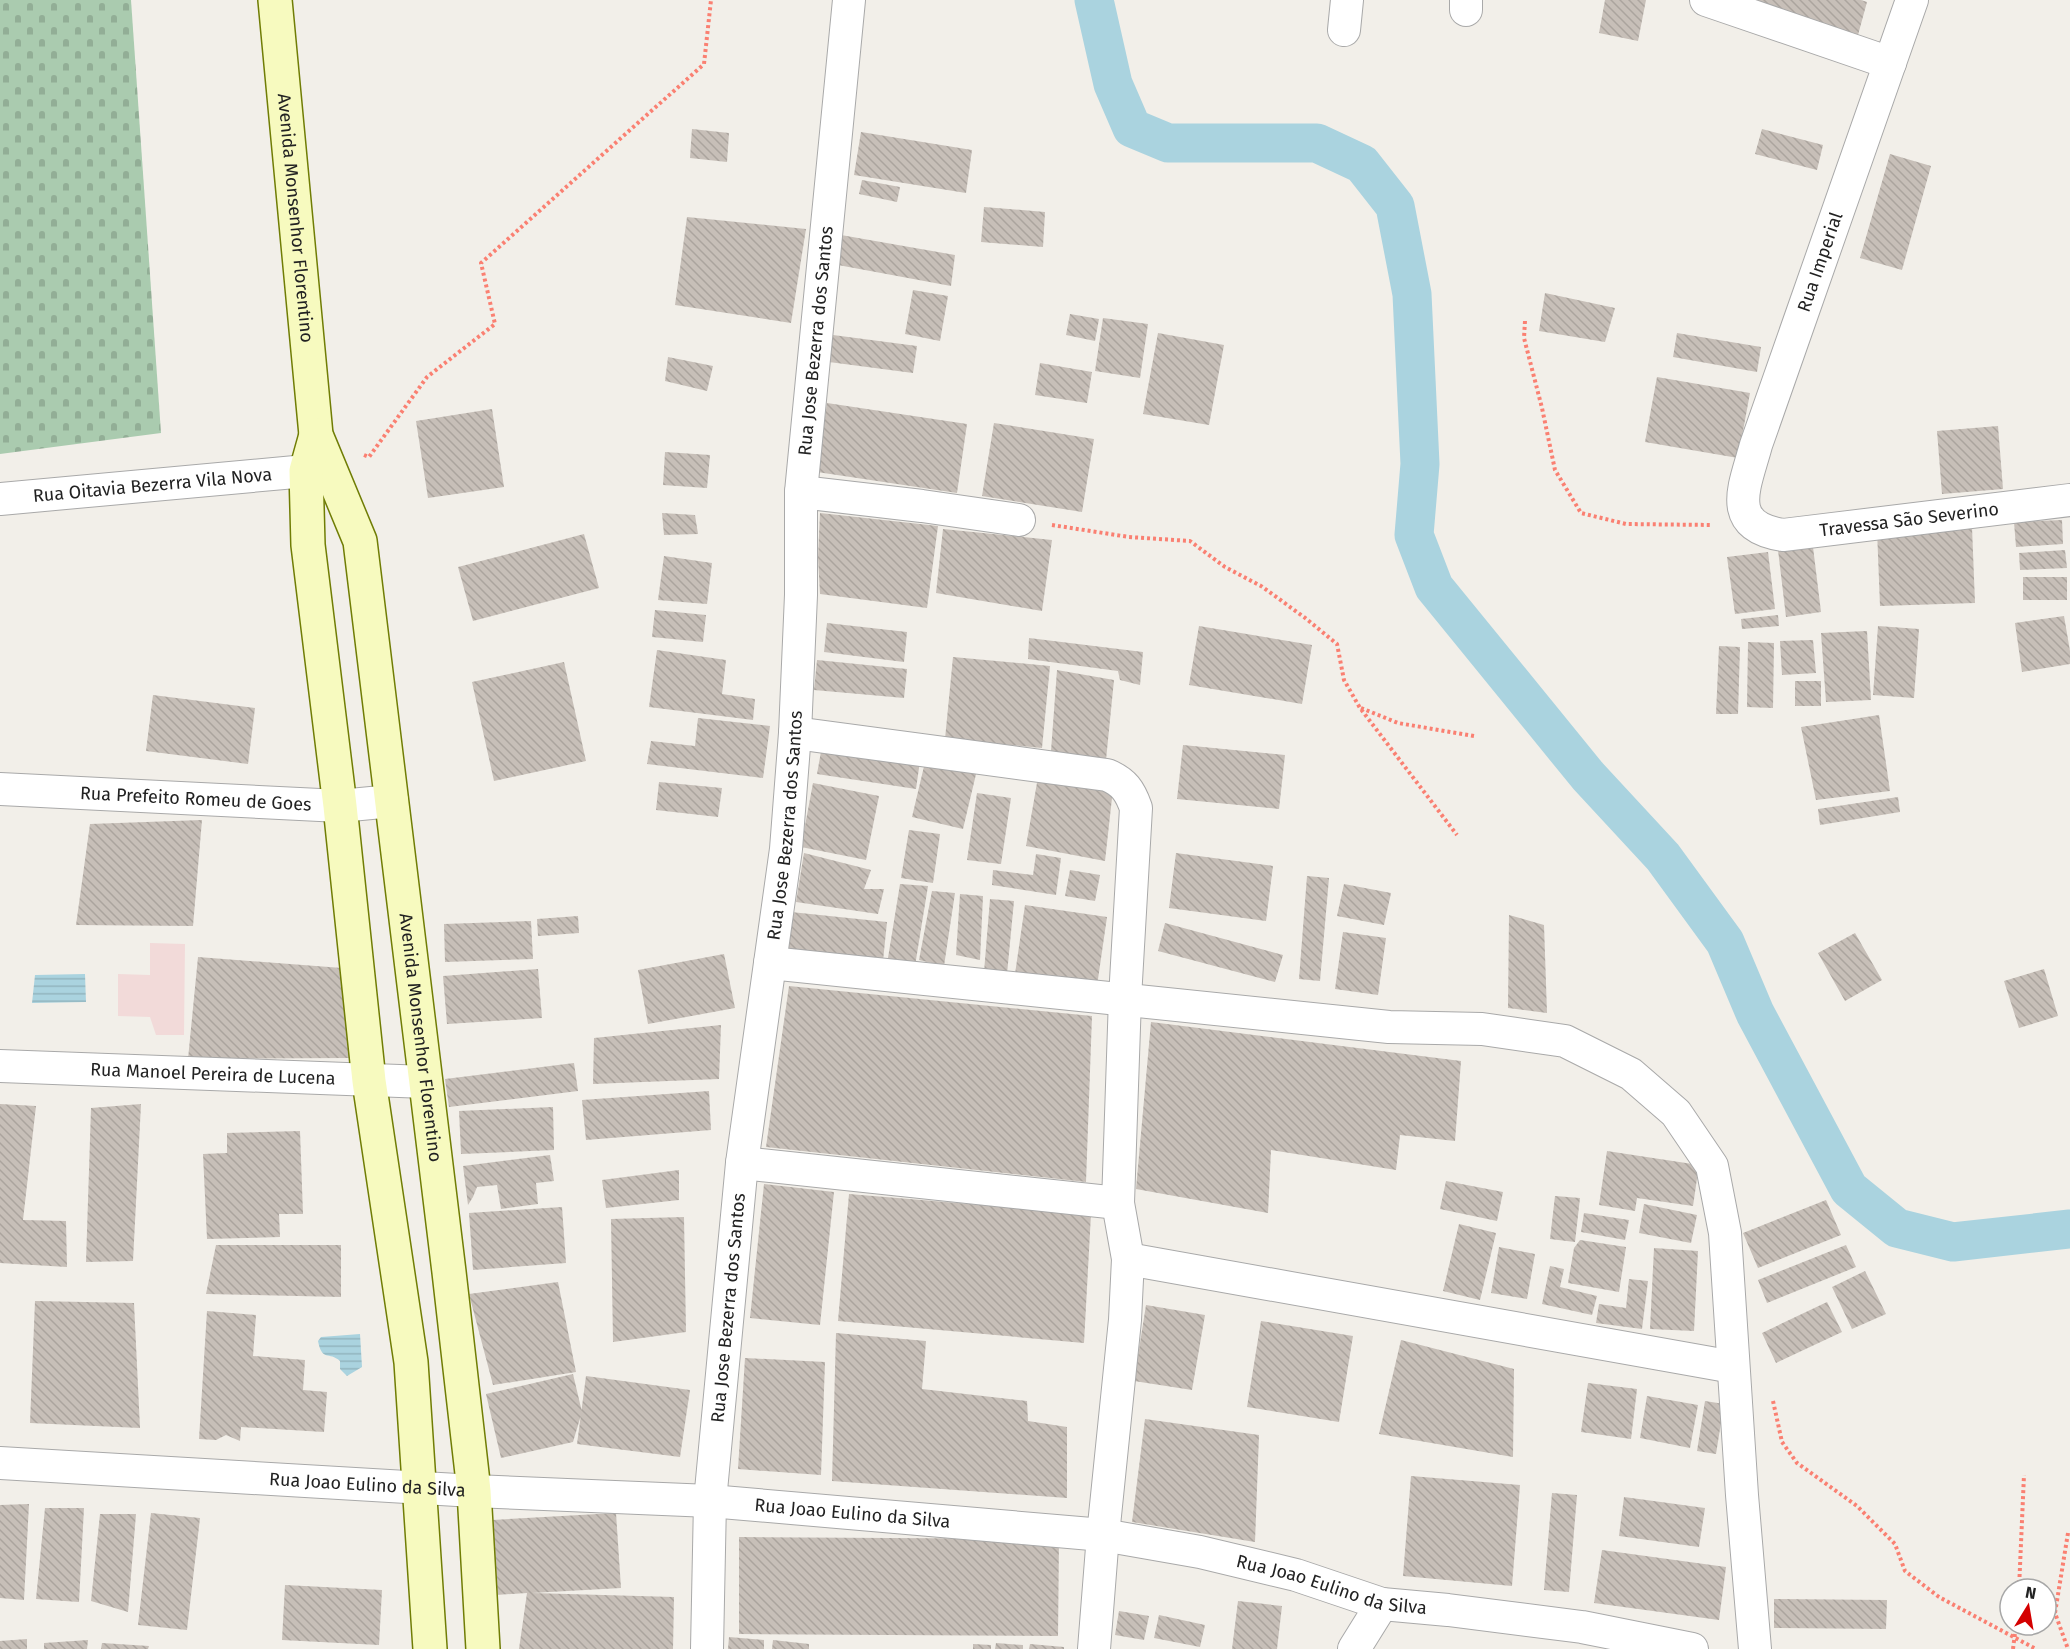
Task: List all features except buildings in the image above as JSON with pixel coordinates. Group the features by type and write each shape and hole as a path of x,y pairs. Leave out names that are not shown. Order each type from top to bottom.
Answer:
{"main road":[{"name":"Avenida Monsenhor Florentino","path":"275,0 316,435 360,541 474,1491 483,1649"},
{"name":"Avenida Monsenhor Florentino","path":"316,435 306,471 308,545 340,806 369,1081 411,1362 430,1649"}],"street":[{"name":"Rua Jose Bezerra dos Santos","path":"707,1649 710,1501 742,1163 786,849 795,733 801,595 801,492 849,0"},
{"path":"1706,0 1890,63"},
{"name":"Rua Imperial","path":"1752,524 1743,511 1743,491 1756,445 1912,0"},
{"name":"Rua Oitavia Bezerra Vila Nova","path":"0,499 306,471"},
{"path":"801,492 1019,520"},
{"name":"Travessa São Severino","path":"1752,524 1765,532 1783,535 2070,500"},
{"path":"795,733 1107,775 1119,780 1127,787 1136,808 1125,998 1118,1203 1128,1259 1125,1320 1094,1649"},
{"name":"Rua Prefeito Romeu de Goes","path":"0,789 340,806 392,801"},
{"path":"770,963 1389,1027 1482,1029 1565,1041 1631,1074 1676,1113 1712,1166 1725,1233 1755,1649"},
{"name":"Rua Manoel Pereira de Lucena","path":"0,1066 426,1082"},
{"path":"742,1163 1118,1203"},
{"path":"1128,1259 1733,1367"},
{"name":"Rua Joao Eulino da Silva","path":"0,1463 474,1491 710,1501 1103,1535 1200,1552 1285,1573 1382,1604 1582,1627 1692,1649"},
{"path":"1354,1649 1382,1604"}],"path":[{"path":"316,435 369,457 427,377 495,324 481,263 704,64 711,0"},
{"path":"1525,321 1524,338 1556,470 1581,513 1626,524 1676,526 1752,524"},
{"path":"1019,520 1130,537 1190,541 1225,567 1261,586 1337,644 1344,680 1360,708 1457,835"},
{"path":"1360,708 1398,723 1474,736"},
{"path":"1773,1400 1782,1442 1797,1463 1857,1506 1895,1544 1905,1571 1939,1598 2036,1649"},
{"path":"2020,1577 2024,1474"},
{"path":"2068,1533 2055,1613 2068,1649"},
{"path":"2013,1649 2016,1638"}],"shaded area":[{"path":"150,943 185,944 184,1035 156,1035 150,1017 118,1016 118,974 150,975"}],"green space":[{"path":"0,0 131,0 161,433 0,454"}],"water":[{"path":"85,974 86,1002 32,1003 35,975"},
{"path":"360,1334 362,1367 347,1376 340,1369 340,1361 324,1354 318,1341 321,1337"}],"waterway":[{"path":"1094,0 1113,84 1132,128 1168,143 1317,143 1362,164 1395,206 1412,294 1420,464 1414,535 1434,587 1588,776 1663,857 1725,942 1755,1013 1849,1189 1897,1228 1953,1242 2070,1229"}]}
